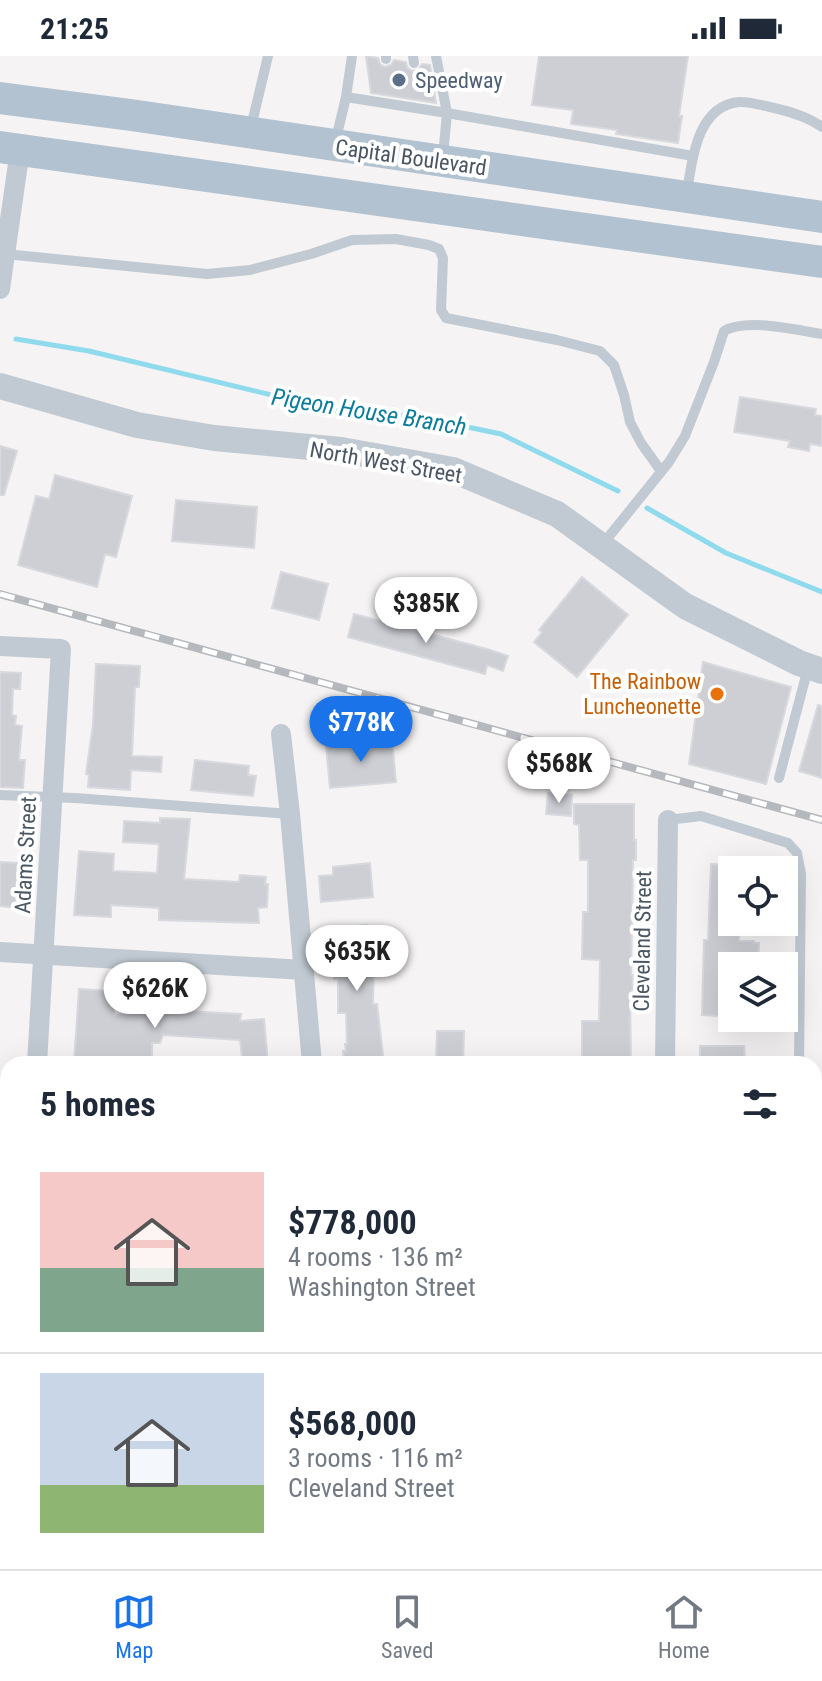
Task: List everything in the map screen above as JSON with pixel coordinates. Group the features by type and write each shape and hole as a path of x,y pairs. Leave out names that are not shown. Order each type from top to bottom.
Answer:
{"main road":[{"path":"0,77 131,115"},
{"name":"Capital Boulevard","path":"0,98 822,217"},
{"path":"10,148 822,262"}],"street":[{"path":"0,289 5,254 10,148"},
{"name":"North West Street","path":"0,386 137,425 214,438 341,450 453,470 557,514 685,606 815,669"},
{"name":"Adams Street","path":"0,646 61,649 37,1056"},
{"path":"281,734 311,1056"},
{"name":"Cleveland Street","path":"665,1056 668,820"},
{"path":"0,952 304,970"}],"lane":[{"path":"250,133 268,56"},
{"path":"334,146 352,56"},
{"path":"436,56 447,113 443,162"},
{"path":"346,97 420,106 693,156"},
{"path":"686,198 693,156 706,120 719,108 740,101 811,119 822,127"},
{"path":"5,254 207,274 250,270 352,240 396,239 429,245 439,249 443,258 441,310 446,318 600,351 614,365 630,422 661,471"},
{"path":"602,546 669,462 685,436 724,331 733,326 752,325 822,334"},
{"path":"779,778 815,669"},
{"path":"0,795 290,814"},
{"path":"668,820 701,816 788,843 797,853 801,874 799,1056"}],"building":[{"path":"366,56 378,58 385,67 394,60 406,62 412,71 418,70 422,64 430,65 436,103 371,93"},
{"path":"539,56 688,56 678,143 571,124 573,110 532,105"},
{"path":"740,397 816,409 815,415 822,416 822,446 810,444 809,451 788,447 790,441 734,432"},
{"path":"0,446 17,451 4,495 0,495"},
{"path":"55,475 132,496 116,557 105,554 97,587 18,565 36,496 49,499"},
{"path":"176,500 257,507 254,548 172,541"},
{"path":"281,572 328,584 319,620 272,608"},
{"path":"582,577 628,615 577,677 534,642 542,632 539,630"},
{"path":"354,614 508,656 503,671 487,665 485,674 348,637"},
{"path":"703,662 791,687 766,784 689,764"},
{"path":"96,664 140,666 139,687 135,687 132,756 162,757 161,772 131,770 130,790 88,787 89,775 86,774 93,724"},
{"path":"0,672 21,673 20,689 13,689 12,715 16,716 15,725 22,726 19,760 25,760 23,788 0,787"},
{"path":"818,705 822,706 822,778 799,771"},
{"path":"392,740 396,782 330,788 326,746"},
{"path":"195,760 249,766 248,775 256,776 253,796 191,790"},
{"path":"548,793 572,795 571,816 546,814"},
{"path":"574,804 634,804 636,860 633,860 631,1056 582,1056 582,1021 599,1021 600,960 582,959 583,912 588,912 588,860 580,860 579,825 574,824"},
{"path":"160,818 190,819 184,879 239,882 240,875 266,877 267,907 258,908 259,923 159,920 159,908 111,905 111,917 74,915 79,851 114,854 113,871 157,873 159,844 123,842 124,821 160,823"},
{"path":"0,862 19,863 16,908 0,906"},
{"path":"370,863 373,897 321,902 319,876 333,875 333,867"},
{"path":"711,864 718,864 718,936 739,936 739,941 759,943 759,952 718,952 718,1016 702,1015 704,940 708,940"},
{"path":"367,925 368,939 373,939 373,1004 377,1004 383,1056 343,1056 347,1044 346,1013 338,1013 334,954 326,955 325,938 333,938 332,928"},
{"path":"79,989 111,991 110,1003 115,1003 114,1015 142,1013 144,993 167,994 165,1010 241,1014 240,1021 264,1019 267,1056 242,1056 240,1040 163,1035 160,1043 152,1043 152,1056 74,1056"},
{"path":"437,1031 464,1031 463,1056 436,1056"},
{"path":"700,1046 744,1046 745,1056 700,1056"}],"waterway":[{"name":"Pigeon House Branch","path":"16,339 89,351 342,412 415,416 501,434 618,491"},
{"name":"Pigeon House Branch","path":"647,508 726,553 822,592"}],"railway":[{"path":"0,594 822,820"}],"place":[{"name":"Speedway","path":"399,80"},
{"name":"The Rainbow Luncheonette","path":"717,694"}]}
